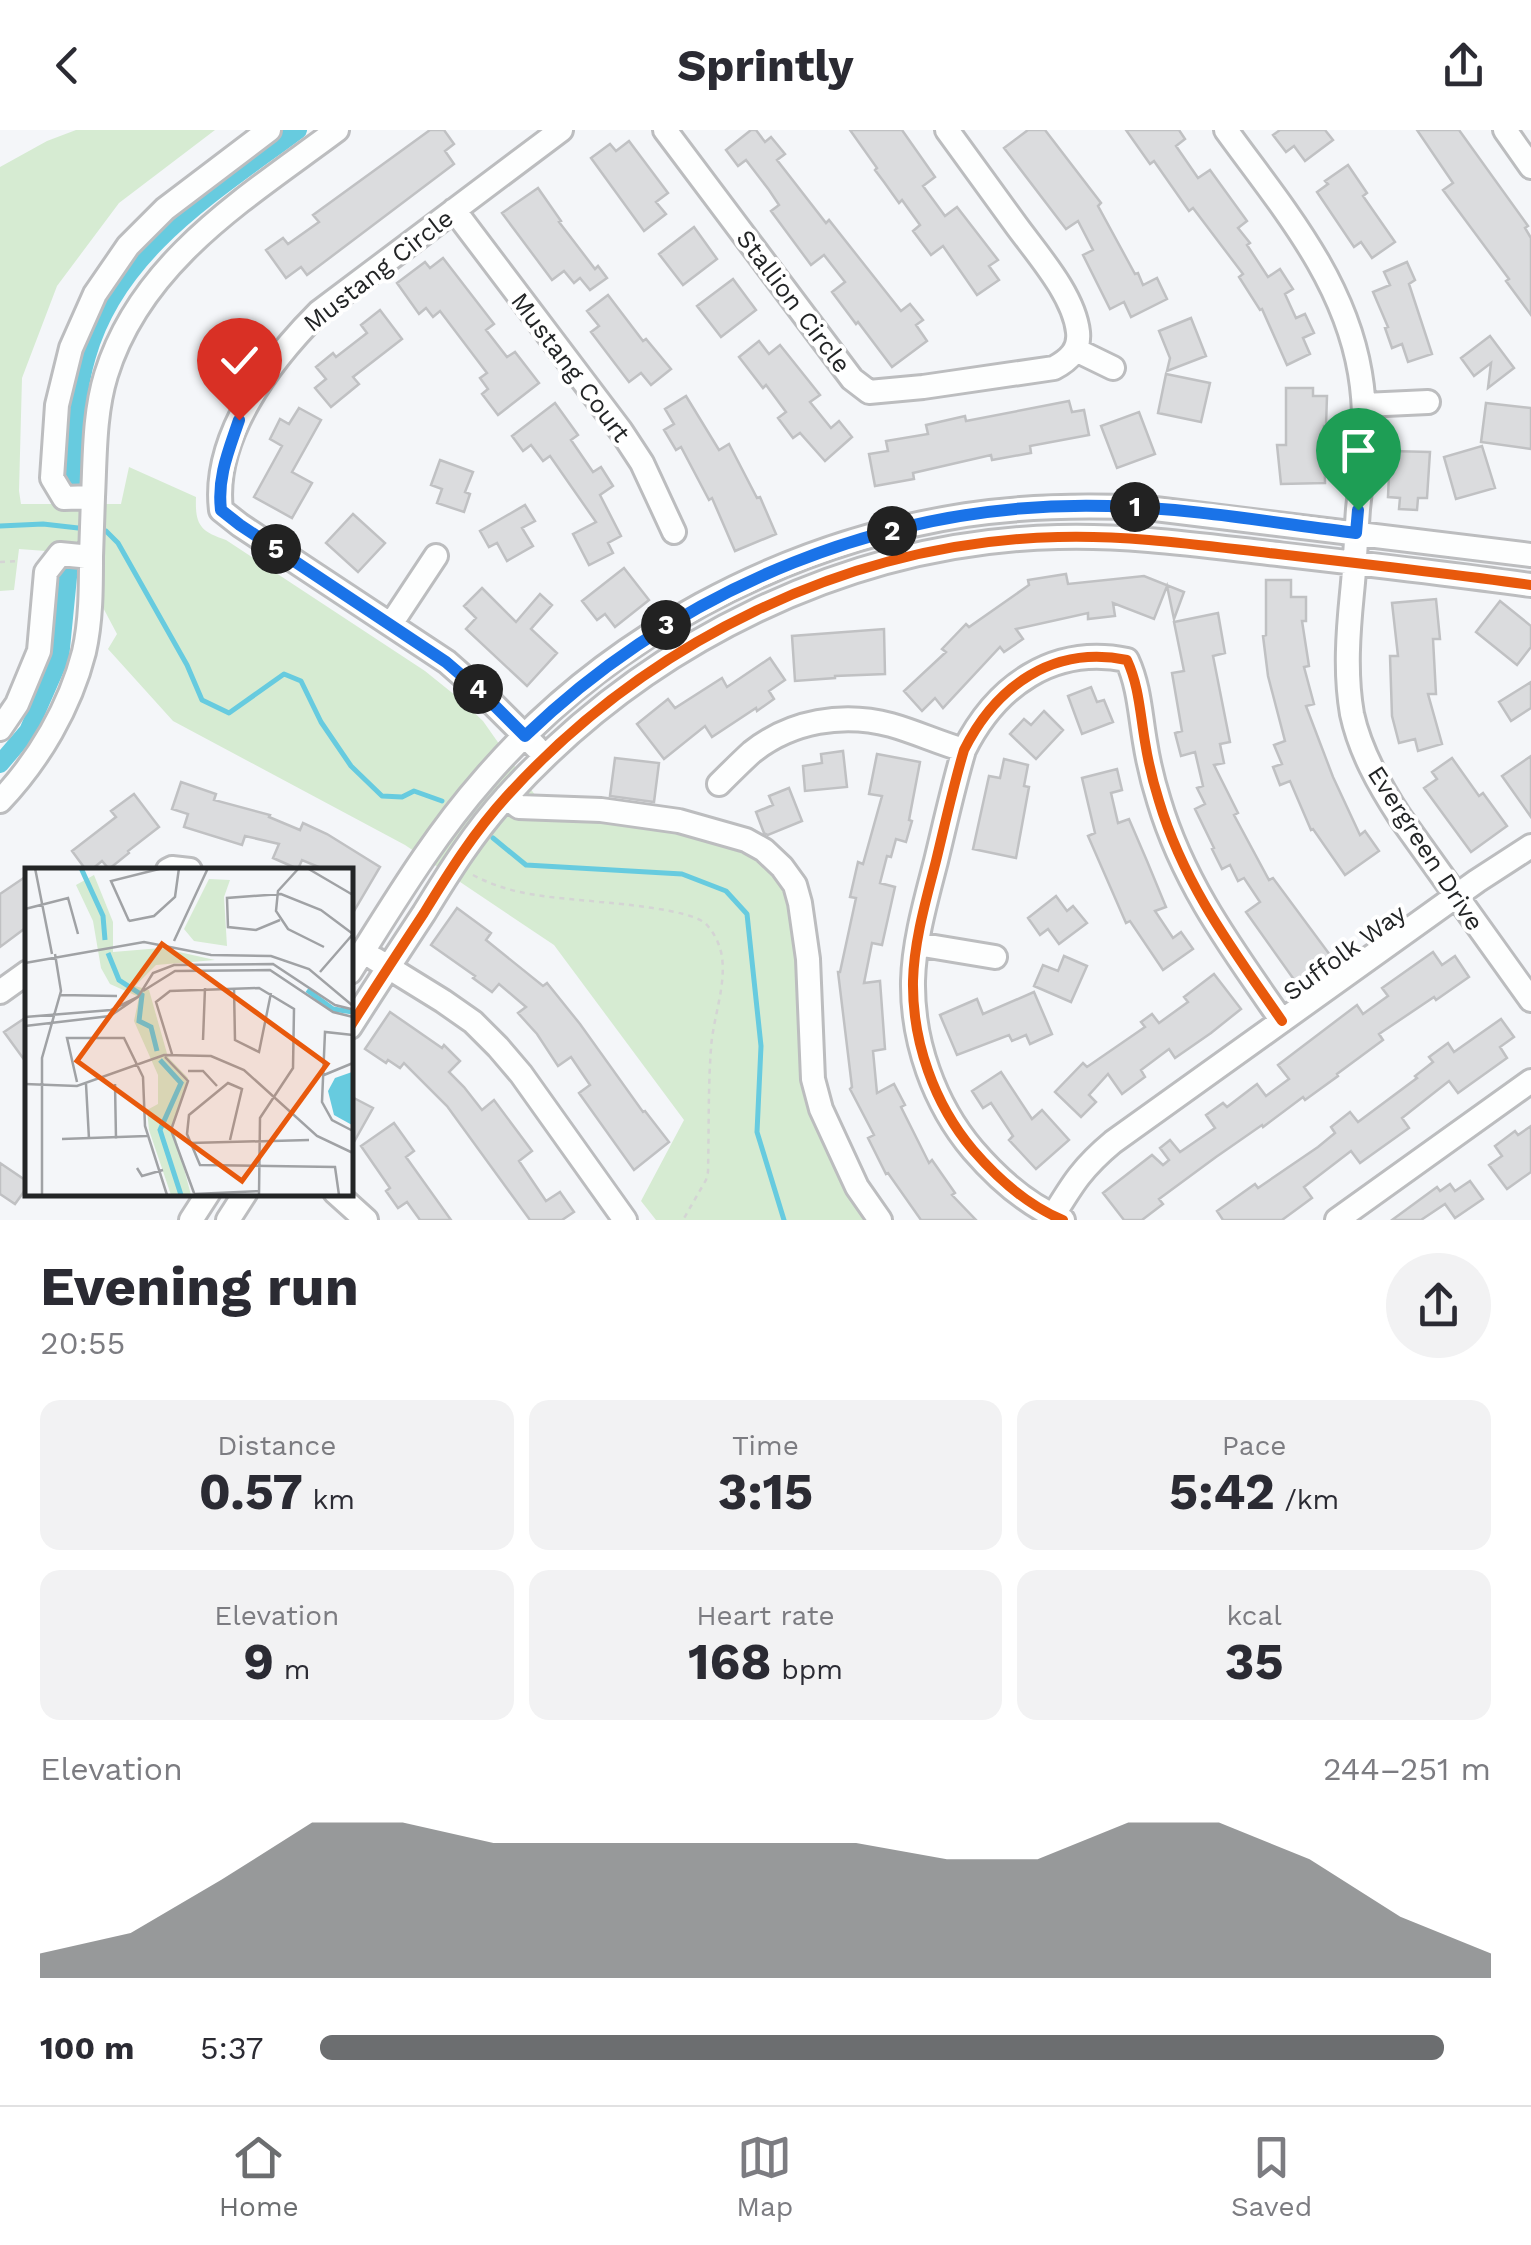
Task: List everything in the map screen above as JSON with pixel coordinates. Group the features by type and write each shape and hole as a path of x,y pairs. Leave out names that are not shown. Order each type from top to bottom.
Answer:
{"street":[{"path":"93,502 64,498 52,478 57,406 71,348 95,294 128,246 165,208 269,130"},
{"path":"0,802 37,756 69,698 84,651 90,604 97,424 105,377 126,323 158,277 196,238 337,130"},
{"name":"Mustang Circle","path":"546,757 446,662 221,510 218,488 239,420 260,381 288,343 318,312 561,130"},
{"name":"Stallion Circle","path":"666,130 852,379 869,392 1054,368 1076,350"},
{"path":"947,130 1055,279 1074,316 1079,335 1076,350 1113,368"},
{"path":"1226,130 1326,272 1354,342 1365,438 1354,564"},
{"path":"1505,130 1531,167"},
{"name":"Mustang Court","path":"454,210 621,431 642,464 674,532"},
{"path":"1364,405 1428,402"},
{"path":"625,1220 498,1047 458,1012 356,947 504,756 579,687 616,659 696,608 786,564 898,529 1008,510 1056,506 1147,508 1531,555"},
{"path":"352,1024 455,864 506,797 568,735 633,683 710,633 795,593 879,564 972,544 1056,536 1183,542 1531,585"},
{"path":"0,730 17,704 38,651 46,572 60,554 91,553"},
{"path":"391,624 436,556"},
{"name":"Evergreen Drive","path":"1354,564 1348,671 1352,714 1365,755 1381,788 1531,1000"},
{"path":"1058,1218 1024,1198 992,1171 962,1136 942,1104 914,1014 917,944 964,750 988,710 1017,682 1081,657 1127,660 1136,680 1145,746 1159,802 1176,848 1221,933 1282,1020"},
{"path":"718,784 755,750 812,722 866,720 964,750"},
{"path":"506,797 519,806 601,810 678,821 746,840 782,867 795,885 800,903 808,959 817,1094 837,1147 857,1187 880,1220"},
{"name":"Suffolk Way","path":"1058,1218 1075,1178 1093,1159 1282,1020 1531,846"},
{"path":"917,944 995,956"},
{"path":"0,992 25,974"},
{"path":"1337,1220 1531,1081"},
{"path":"191,1220 207,1195"},
{"path":"228,1220 244,1195"},
{"path":"338,1195 366,1220"}],"path":[{"path":"0,562 20,561"},
{"path":"455,864 484,881 534,897 686,915 701,920 712,930 722,956 722,975 711,1044 708,1172 683,1220"}],"green space":[{"path":"76,130 215,130 119,203 57,286 22,378 21,504 121,504 129,467 196,497 198,521 205,530 425,671 461,700 483,721 535,795 676,812 753,828 805,875 821,1089 874,1196 894,1220 656,1220 641,1201 684,1120 554,945 405,845 173,721 108,649 117,634 99,600 99,555 19,549 14,590 0,591 0,167"}],"building":[{"path":"430,130 444,130 454,144 445,151 454,164 307,275 301,267 286,278 266,250 283,238 288,244 319,222 313,215"},
{"path":"756,130 765,142 771,137 785,154 777,160 901,311 910,304 923,320 916,325 927,341 892,367 832,292 845,282 824,255 811,265 771,211 779,205 769,190 746,160 738,166 726,150"},
{"path":"850,130 902,130 935,177 923,186 945,216 957,207 998,260 989,266 999,280 977,295 943,246 931,255 913,231 920,225 902,200 899,203"},
{"path":"1028,130 1045,130 1101,203 1098,206 1135,274 1138,273 1143,285 1157,278 1167,299 1131,317 1124,302 1110,309 1083,255 1093,250 1078,221 1066,229 1004,148"},
{"path":"1126,130 1179,130 1185,139 1176,146 1198,178 1210,170 1247,221 1238,228 1268,277 1280,269 1293,289 1285,294 1296,318 1305,314 1314,333 1303,338 1310,354 1287,365 1262,309 1239,277 1243,274"},
{"path":"1280,130 1325,130 1333,140 1305,161 1294,146 1286,152 1273,135"},
{"path":"1417,130 1459,130 1528,226 1525,228 1531,238 1531,315 1443,190 1453,183"},
{"path":"629,141 668,193 656,202 666,214 644,231 591,158 610,144 616,151"},
{"path":"1348,165 1367,193 1363,196 1395,242 1372,258 1361,242 1354,247 1317,192 1328,184 1325,181"},
{"path":"538,188 595,269 598,266 607,278 590,290 580,278 574,283 564,271 552,280 502,213"},
{"path":"694,227 717,259 683,285 659,254"},
{"path":"443,258 494,324 486,330 507,357 515,352 539,383 498,415 482,394 488,389 480,378 487,373 440,311 433,317 426,308 419,314 397,283 425,262 430,268"},
{"path":"1407,262 1415,280 1409,284 1432,354 1408,362 1402,344 1392,348 1373,292 1390,285 1384,272"},
{"path":"733,279 756,310 721,337 697,306"},
{"path":"608,295 643,341 646,339 671,369 651,385 641,373 629,382 591,332 599,326 587,311"},
{"path":"380,310 402,339 353,377 359,384 331,407 315,388 326,379 316,367 367,333 361,325"},
{"path":"1191,318 1206,356 1167,371 1170,358 1159,331"},
{"path":"1490,336 1514,368 1488,388 1491,363 1474,376 1461,358"},
{"path":"759,341 769,354 780,345 820,395 810,402 831,428 839,421 852,437 825,461 800,433 793,438 778,418 786,412 739,357"},
{"path":"1166,374 1210,383 1201,422 1158,413"},
{"path":"1286,388 1313,388 1313,396 1327,396 1325,483 1281,484 1277,445 1286,445"},
{"path":"686,396 719,450 729,444 776,534 735,551 712,498 709,500 681,447 676,450 664,430 674,424 665,409"},
{"path":"1069,401 1072,412 1084,410 1089,435 1030,446 1031,453 992,460 991,455 913,473 914,479 875,486 869,454 888,451 886,441 928,434 926,425 965,416 966,421"},
{"path":"555,403 578,435 571,440 593,472 601,467 613,486 600,495 621,536 608,543 613,553 589,565 573,534 596,522 550,456 543,461 531,445 523,451 512,436"},
{"path":"1486,403 1531,408 1531,449 1481,442"},
{"path":"299,408 321,420 292,472 312,483 292,518 254,497 282,446 270,439 280,419 289,424"},
{"path":"1139,412 1155,454 1117,468 1101,426"},
{"path":"1482,446 1495,488 1456,499 1444,457"},
{"path":"1390,451 1430,452 1427,498 1418,498 1417,510 1399,509 1400,498 1388,497"},
{"path":"440,460 473,472 465,492 470,494 464,512 437,503 442,489 431,485"},
{"path":"525,505 535,521 522,528 533,546 507,561 497,543 489,547 480,531"},
{"path":"353,514 385,543 358,572 326,543"},
{"path":"624,568 649,600 615,627 605,614 597,620 582,601"},
{"path":"1066,574 1068,584 1144,576 1184,592 1174,619 1167,586 1154,619 1113,603 1115,616 1088,619 1088,613 1016,629 1023,639 1004,652 1000,647 943,708 935,698 922,711 904,691 946,652 942,649 966,624 969,627 1029,585 1028,580"},
{"path":"1266,580 1291,580 1291,597 1306,597 1306,621 1302,621 1309,666 1304,667 1314,704 1306,706 1360,835 1365,831 1379,851 1345,875 1311,830 1290,781 1280,785 1273,767 1282,764 1274,745 1285,741 1268,676 1263,636"},
{"path":"482,588 516,622 540,594 552,605 531,629 557,653 527,686 466,629 476,618 464,606"},
{"path":"1436,599 1440,639 1433,639 1436,694 1428,694 1442,744 1418,751 1415,739 1399,743 1392,716 1390,656 1398,656 1392,603"},
{"path":"1500,601 1531,626 1531,647 1517,665 1476,632"},
{"path":"1218,613 1225,653 1213,656 1230,742 1220,744 1224,763 1214,765 1238,813 1234,815 1269,880 1273,878 1330,955 1295,981 1246,912 1260,902 1244,878 1238,881 1230,865 1222,869 1212,849 1195,809 1205,804 1197,788 1203,786 1195,752 1181,756 1175,733 1182,731 1172,673 1184,671 1174,622"},
{"path":"884,629 885,674 795,681 792,636"},
{"path":"770,658 785,680 769,691 774,699 712,737 705,726 664,759 637,724 668,699 675,708 722,678 727,687"},
{"path":"1531,682 1531,708 1511,721 1499,702"},
{"path":"1091,687 1097,702 1104,700 1113,722 1082,734 1068,696"},
{"path":"1044,711 1063,730 1036,759 1010,734 1024,719 1031,725"},
{"path":"843,751 847,787 805,791 803,766 822,763 821,754"},
{"path":"877,754 920,762 906,842 896,839 880,883 895,887 882,945 872,943 864,983 880,981 885,1049 873,1051 877,1093 894,1084 929,1163 932,1160 955,1193 952,1195 976,1220 921,1220 886,1174 868,1138 874,1135 850,1089 838,972 856,898 850,897 858,862 863,864 882,796 869,794"},
{"path":"1531,756 1531,817 1502,776"},
{"path":"615,758 659,763 654,802 610,796"},
{"path":"1452,758 1507,826 1471,852 1424,788 1437,779 1432,772"},
{"path":"1004,759 1028,765 1024,786 1029,787 1016,858 973,849 989,776 1000,778"},
{"path":"1117,769 1122,790 1111,793 1118,823 1129,819 1147,861 1166,907 1155,911 1173,938 1181,932 1193,949 1163,970 1130,921 1126,923 1088,836 1095,833 1082,778"},
{"path":"181,782 216,794 214,800 270,815 300,830 303,823 380,867 352,915 352,868 321,868 302,860 296,868 273,858 279,844 245,836 242,845 184,827 188,814 172,809"},
{"path":"789,788 802,821 768,835 764,833 756,812 773,805 769,796"},
{"path":"134,794 159,827 110,868 102,861 93,868 85,868 72,851 116,817 111,811"},
{"path":"25,877 25,928 0,947 0,894"},
{"path":"1056,896 1067,911 1073,906 1087,923 1059,944 1048,929 1040,935 1028,918"},
{"path":"457,908 491,933 486,940 543,986 547,983 669,1142 634,1170 579,1093 590,1085 571,1057 558,1066 518,1013 526,1007 499,984 492,992 431,945"},
{"path":"1433,952 1442,965 1455,956 1469,977 1379,1034 1383,1040 1338,1076 1216,1157 1159,1199 1163,1204 1142,1220 1124,1220 1103,1193 1152,1155 1163,1165 1169,1160 1160,1148 1170,1140 1180,1152 1215,1128 1206,1115 1223,1103 1227,1107 1257,1084 1266,1096 1289,1079 1278,1065 1357,1005 1363,1014 1388,996 1382,988"},
{"path":"1064,956 1087,966 1071,1002 1034,986 1043,965 1058,971"},
{"path":"1214,974 1241,1009 1211,1033 1175,1058 1169,1049 1141,1070 1145,1077 1122,1094 1108,1074 1089,1095 1096,1102 1081,1117 1055,1092 1083,1063 1087,1067 1145,1027 1141,1022 1152,1014 1159,1023 1188,1002 1184,997"},
{"path":"1034,992 1052,1034 1030,1044 1026,1035 1012,1041 1009,1035 957,1055 940,1015 977,999 983,1014"},
{"path":"390,1012 442,1048 444,1045 460,1061 449,1072 482,1110 494,1100 532,1151 519,1161 546,1201 560,1192 574,1212 562,1220 530,1220 447,1106 404,1063 400,1068 388,1060 386,1063 365,1049"},
{"path":"25,1018 25,1061 4,1032"},
{"path":"1501,1019 1514,1037 1500,1047 1507,1058 1458,1093 1449,1081 1402,1118 1409,1128 1360,1163 1351,1151 1304,1187 1312,1198 1282,1220 1223,1220 1217,1211 1318,1147 1335,1133 1331,1127 1350,1112 1358,1122 1417,1078 1433,1062 1429,1057 1448,1043 1454,1052"},
{"path":"1001,1072 1032,1119 1042,1110 1069,1140 1036,1169 1009,1140 1013,1136 991,1103 983,1108 972,1091"},
{"path":"352,1097 373,1108 352,1145"},
{"path":"394,1123 414,1151 406,1157 451,1220 420,1220 407,1202 398,1208 386,1191 390,1188 361,1146"},
{"path":"1531,1126 1531,1172 1507,1189 1489,1165 1502,1156 1495,1146 1515,1131 1518,1135"},
{"path":"0,1163 25,1180 25,1190 15,1204 0,1194"},
{"path":"1470,1181 1483,1199 1455,1218 1445,1204 1421,1220 1392,1220 1437,1187 1440,1191 1450,1184 1455,1191"}],"waterway":[{"path":"73,478 83,371 101,318 121,285 173,226 298,130"},
{"path":"0,526 43,524 87,529"},
{"path":"98,530 106,531 118,543 187,665 202,700 229,713 284,674 301,681 321,722 351,766 382,796 402,797 414,791 442,801"},
{"path":"0,764 28,731 60,658 69,567"},
{"path":"493,838 526,865 682,874 726,891 747,914 761,1046 757,1132 784,1220"}],"cycle path":[{"path":"352,1024 473,838 507,796 562,741 623,691 687,648 756,611 828,581 903,558 980,543 1085,537 1190,544 1531,585"},
{"path":"1063,1220 1014,1190 959,1132 928,1071 916,1026 913,981 918,936 964,750 977,727 1010,689 1051,665 1075,659 1127,660 1169,832 1212,916 1282,1021"}],"route":[{"path":"239,420 218,488 221,510 446,662 525,736 579,687 653,633 786,564 868,536 967,515 1056,506 1147,508 1356,533 1358,510"}]}
